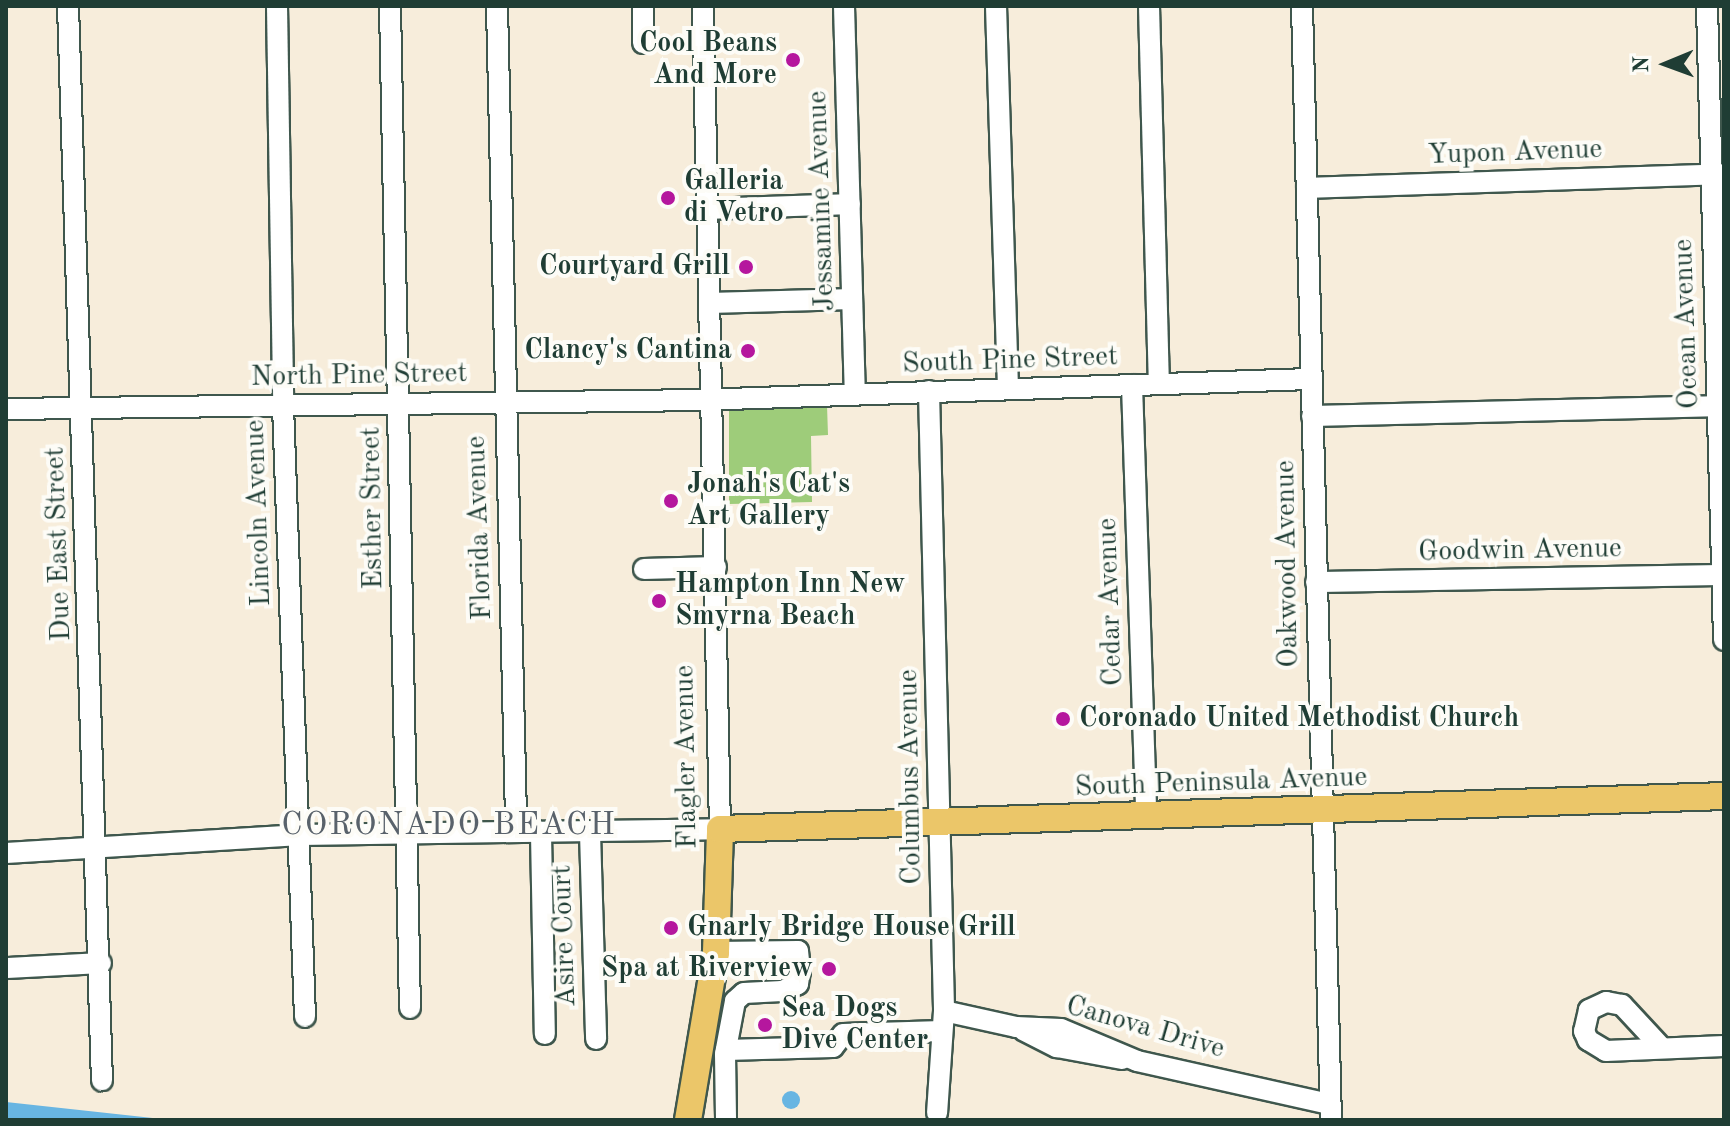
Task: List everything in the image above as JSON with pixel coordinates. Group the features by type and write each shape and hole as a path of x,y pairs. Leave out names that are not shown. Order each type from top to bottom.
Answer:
{"main road":[{"name":"South Peninsula Avenue","path":"720,829 1321,813 1724,796"},
{"name":"Flagler Avenue","path":"688,1120 716,952 720,829"}],"street":[{"name":"Due East Street","path":"68,6 98,847 102,1080"},
{"name":"Lincoln Avenue","path":"277,6 283,406 305,1017"},
{"name":"Esther Street","path":"390,6 409,833 410,1008"},
{"name":"Florida Avenue","path":"497,6 516,818 541,834"},
{"path":"643,6 643,43"},
{"name":"Flagler Avenue","path":"703,6 720,829"},
{"name":"Jessamine Avenue","path":"844,6 855,394"},
{"path":"996,6 1008,389"},
{"path":"1149,6 1159,384"},
{"name":"Oakwood Avenue","path":"1302,6 1330,1112"},
{"name":"Ocean Avenue","path":"1707,6 1718,175 1724,640"},
{"name":"Yupon Avenue","path":"1307,188 1718,175"},
{"path":"708,209 850,204"},
{"path":"710,303 852,299"},
{"name":"South Pine Street","path":"712,399 1310,379"},
{"name":"Cedar Avenue","path":"1132,385 1146,818"},
{"name":"Columbus Avenue","path":"929,391 941,824 943,1021 937,1113"},
{"name":"North Pine Street","path":"6,409 712,399"},
{"path":"1312,416 1721,406"},
{"path":"644,569 716,567"},
{"name":"Goodwin Avenue","path":"1316,582 1724,575"},
{"path":"6,853 300,835 541,834 720,829"},
{"name":"Asire Court","path":"590,833 596,1039"},
{"path":"541,834 545,1034"},
{"path":"716,952 798,951 798,984 782,991 744,993 735,1001 726,1050 726,1120"},
{"path":"6,968 101,963"},
{"name":"Canova Drive","path":"726,1050 833,1047 843,1034 943,1021 1061,1029 1137,1061 1330,1112"},
{"path":"1662,1048 1724,1046"}],"green space":[{"path":"827,405 828,435 811,436 812,502 729,504 729,408"}],"water":[{"path":"791,1091 800,1100 791,1109 782,1100"},
{"path":"6,1102 171,1120 6,1120"}],"place":[{"name":"Cool Beans And More","path":"793,60"},
{"name":"Galleria di Vetro","path":"668,198"},
{"name":"Courtyard Grill","path":"746,267"},
{"name":"Clancy's Cantina","path":"748,351"},
{"name":"Jonah's Cat's Art Gallery","path":"671,501"},
{"name":"Hampton Inn New Smyrna Beach","path":"659,601"},
{"name":"Coronado United Methodist Church","path":"1063,719"},
{"name":"Gnarly Bridge House Grill","path":"671,928"},
{"name":"Spa at Riverview","path":"829,969"},
{"name":"Sea Dogs Dive Center","path":"765,1025"}],"district":[{"name":"CORONADO BEACH","path":"449,826"}]}
